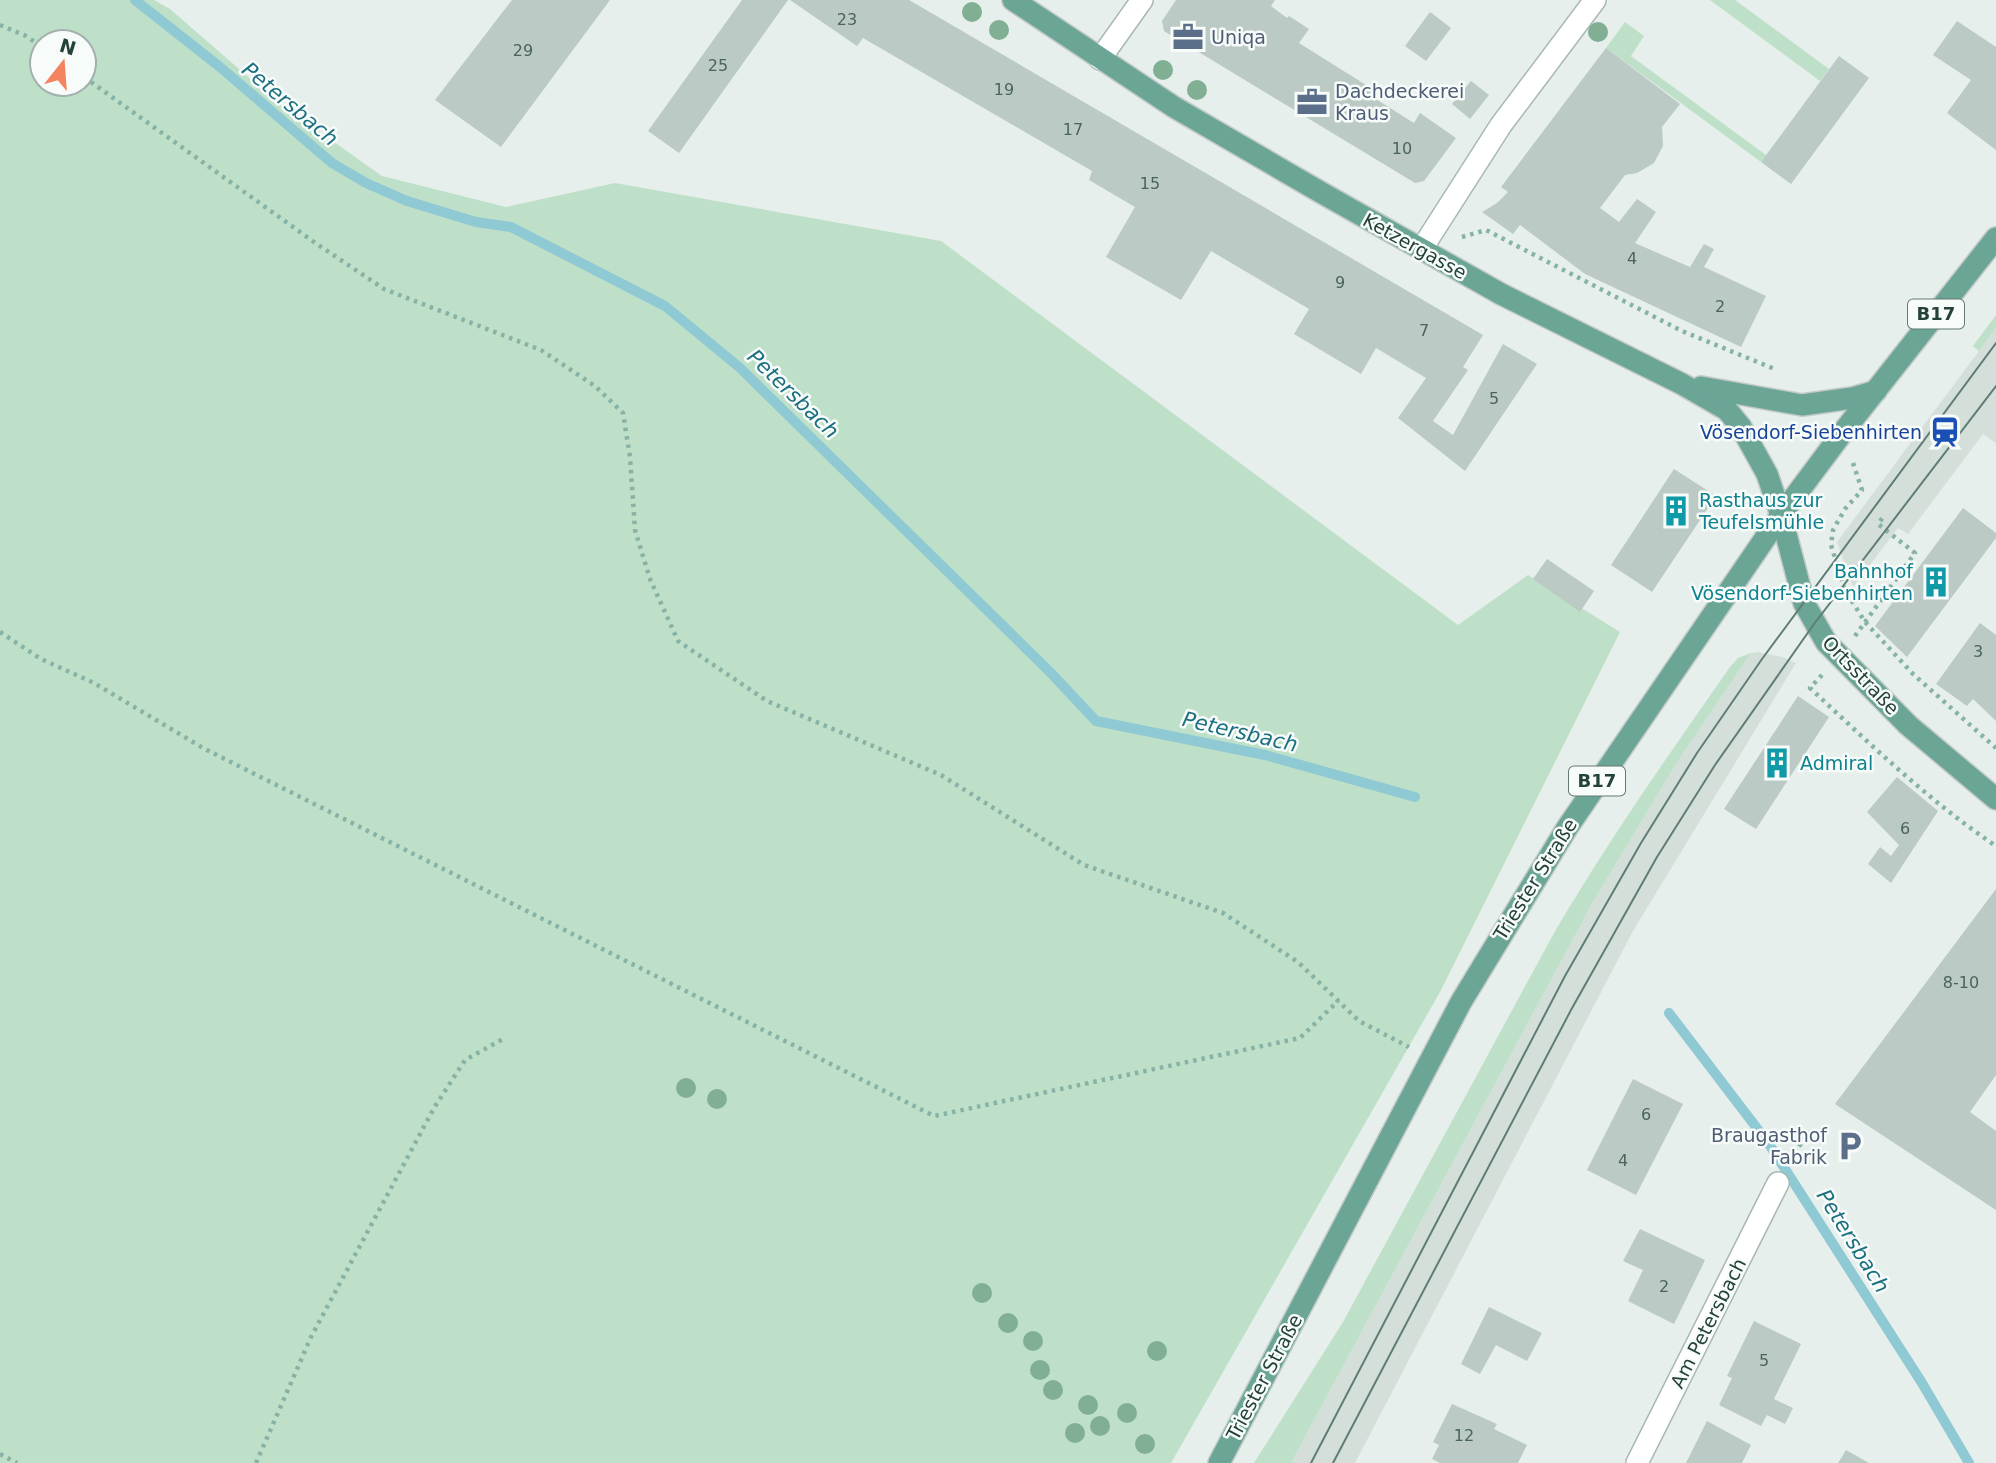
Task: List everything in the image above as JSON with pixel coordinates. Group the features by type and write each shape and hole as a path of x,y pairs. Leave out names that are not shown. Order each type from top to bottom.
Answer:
{"main road":[{"name":"Ketzergasse","path":"1013,0 1174,107 1421,250 1501,294 1719,404 1741,427 1768,474 1781,515"},
{"name":"Triester Straße","path":"1219,1463 1431,1059 1494,945 1560,838 1781,515 1996,238"},
{"path":"1682,384 1802,405 1852,398 1876,391"},
{"name":"Ortsstraße","path":"1781,515 1804,603 1814,624 1839,657 1908,725 1996,799"}],"street":[{"path":"1100,59 1142,0"},
{"path":"1421,250 1501,125 1595,0"},
{"name":"Am Petersbach","path":"1637,1463 1778,1184"}],"path":[{"path":"0,25 28,37"},
{"path":"98,87 384,289 541,350 596,386 623,413 630,457 635,530 650,579 678,641 767,701 941,775 1084,865 1223,913 1298,962 1359,1021 1431,1059"},
{"path":"1486,230 1682,331 1778,370"},
{"path":"1861,489 1833,530 1831,545 1844,590 1865,622 1913,674 1996,748"},
{"path":"1884,516 1878,524 1915,553 1839,657 1810,688 1880,753 1996,846"},
{"path":"1896,538 1903,531"},
{"path":"0,632 41,659 94,683 202,748 934,1115 1300,1038 1338,1001"},
{"path":"256,1463 311,1337 434,1108 465,1060 503,1039"},
{"path":"1793,1155 1809,1131"},
{"path":"0,1454 17,1463"}],"shaded area":[{"path":"1996,328 1996,443 1983,434 1908,534 1898,528 1853,587 1837,542"},
{"path":"1758,652 1796,663 1633,931 1355,1463 1291,1463 1593,902 1676,764 1751,653"}],"green space":[{"path":"0,0 154,0 170,9 276,101 382,176 506,207 615,183 941,241 1458,625 1528,575 1620,632 1440,992 1171,1463 0,1463"},
{"path":"1710,0 1735,0 1829,69 1820,81"},
{"path":"1625,22 1644,36 1631,56 1766,155 1761,162 1606,48"},
{"path":"1996,315 1996,328 1979,351 1973,346"},
{"path":"1751,653 1676,764 1593,902 1291,1463 1254,1463 1343,1322 1554,933 1639,798 1730,667 1738,658"}],"building":[{"path":"512,0 610,0 501,147 435,100"},
{"path":"742,0 788,0 679,153 648,131"},
{"path":"790,0 909,0 1483,335 1463,367 1468,370 1433,421 1453,435 1503,344 1537,364 1465,471 1398,418 1426,378 1376,348 1361,374 1294,334 1309,309 1211,251 1181,300 1106,257 1135,207 1089,180 1092,171 863,38 857,46"},
{"path":"1176,0 1275,0 1271,6 1309,29 1299,43 1374,90 1371,96 1414,123 1420,113 1456,138 1424,181 1415,183 1164,31 1162,21"},
{"path":"1430,12 1451,28 1426,61 1405,46"},
{"path":"1957,21 1996,47 1996,150 1947,113 1971,80 1933,55"},
{"path":"1606,48 1680,104 1662,127 1663,146 1654,163 1637,173 1625,175 1600,208 1619,222 1637,199 1656,212 1635,243 1690,267 1704,244 1714,249 1704,267 1766,296 1741,347 1585,274 1520,225 1513,234 1482,212 1508,192 1501,187"},
{"path":"1839,56 1869,78 1791,184 1761,162"},
{"path":"1471,81 1489,95 1470,119 1452,104"},
{"path":"1674,469 1716,496 1652,592 1611,565"},
{"name":"Bahnhof Vösendorf-Siebenhirten","path":"1963,508 1996,533 1996,538 1907,657 1875,626"},
{"path":"1547,559 1594,591 1580,612 1533,579"},
{"path":"1980,623 1996,635 1996,721 1973,699 1967,706 1936,684"},
{"name":"Admiral","path":"1798,696 1829,717 1756,829 1724,809"},
{"path":"1897,777 1938,811 1891,883 1868,864 1880,847 1891,856 1899,845 1867,812"},
{"path":"1996,889 1996,1075 1970,1112 1996,1131 1996,1210 1835,1104"},
{"path":"1633,1079 1683,1104 1636,1195 1587,1170"},
{"path":"1640,1229 1705,1260 1674,1324 1628,1301 1643,1270 1623,1261"},
{"path":"1489,1307 1542,1333 1527,1361 1496,1345 1480,1374 1461,1364"},
{"path":"1754,1321 1801,1344 1774,1399 1793,1408 1785,1424 1767,1415 1761,1426 1719,1405 1732,1378 1727,1376"},
{"path":"1452,1404 1497,1424 1494,1429 1527,1445 1518,1463 1440,1463 1432,1459 1439,1445 1433,1442"},
{"path":"1707,1421 1751,1445 1742,1463 1686,1463"},
{"path":"1846,1450 1869,1463 1838,1463"}],"waterway":[{"name":"Petersbach","path":"135,0 220,67 332,163 366,183 407,201 476,222 511,227 665,306 739,367 1050,672 1096,721 1265,755 1415,797"},
{"name":"Petersbach","path":"1669,1013 1769,1144 1922,1383 1969,1463"}],"tram line":[{"path":"1311,1463 1565,976 1641,843 1697,753 1762,659 1996,343"},
{"path":"1333,1463 1571,1010 1657,857 1715,765 1814,624 1996,386"}],"place":[{"name":"Uniqa","path":"1188,37"},
{"name":"Dachdeckerei Kraus","path":"1312,102"},
{"name":"Vösendorf-Siebenhirten","path":"1945,432"},
{"name":"Rasthaus zur Teufelsmühle","path":"1676,511"},
{"name":"Bahnhof Vösendorf-Siebenhirten","path":"1936,582"},
{"name":"Admiral","path":"1777,763"},
{"name":"Braugasthof Fabrik","path":"1850,1146"}]}
